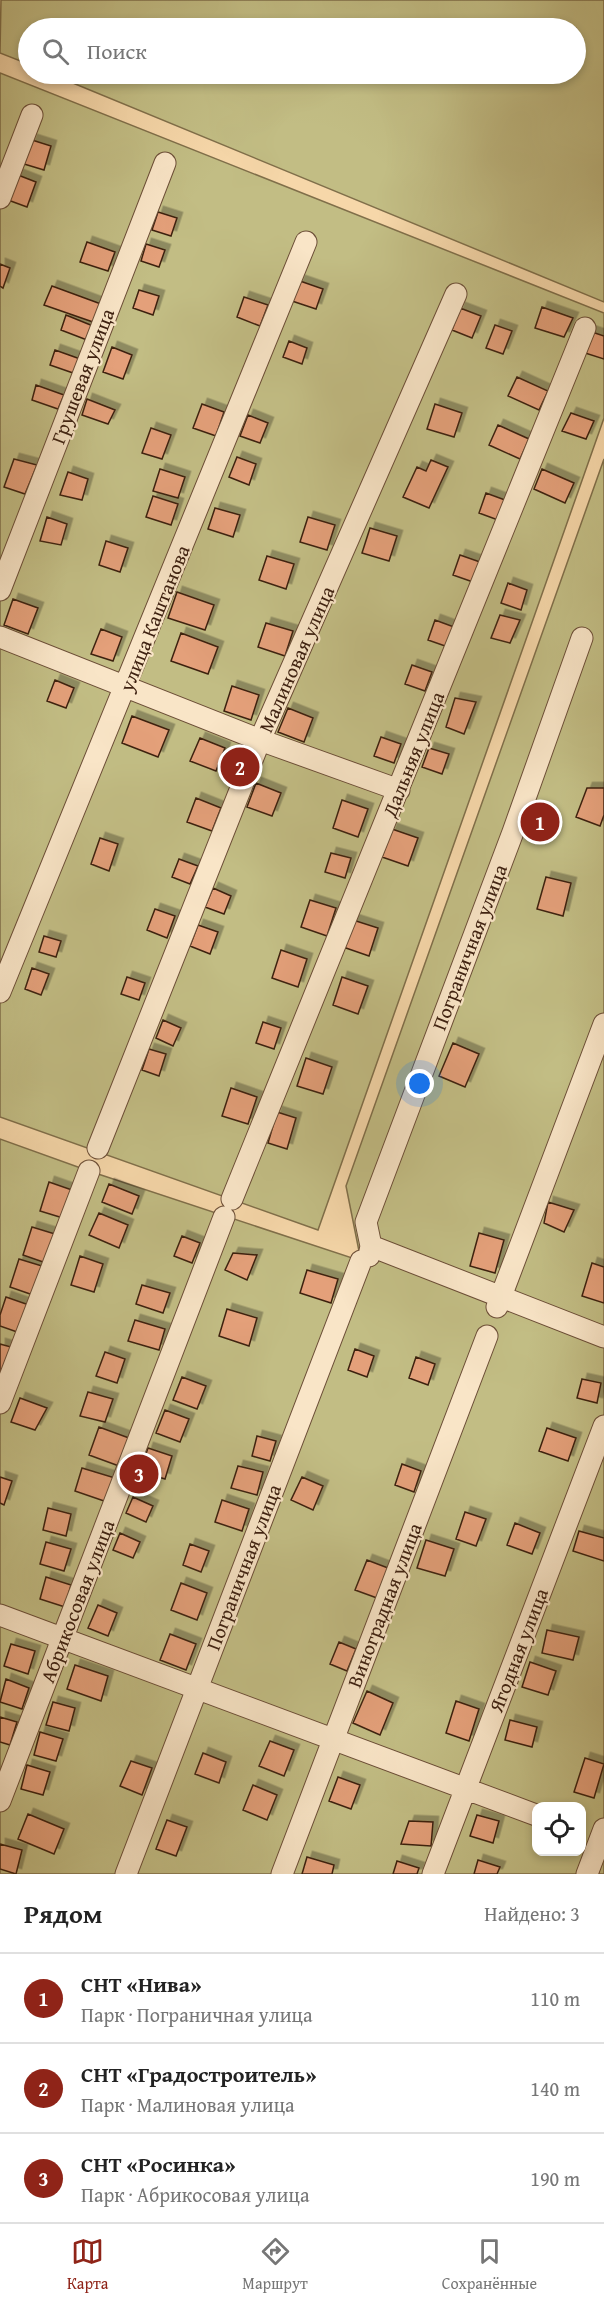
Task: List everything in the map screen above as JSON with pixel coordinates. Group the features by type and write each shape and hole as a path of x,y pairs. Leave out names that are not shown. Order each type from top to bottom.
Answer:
{"street":[{"path":"0,198 32,115"},
{"name":"Грушевая улица","path":"0,590 165,163"},
{"name":"улица Каштанова","path":"0,992 306,242"},
{"name":"Малиновая улица","path":"98,1148 260,740 456,294"},
{"name":"Дальняя улица","path":"225,1217 585,328"},
{"path":"0,637 260,740 399,790"},
{"name":"Пограничная улица","path":"126,1874 196,1688 367,1254 366,1222 513,832 582,638"},
{"path":"502,1294 604,1024"},
{"path":"0,1403 85,1180"},
{"name":"Абрикосовая улица","path":"0,1801 225,1217"},
{"path":"367,1254 502,1294 604,1338"},
{"name":"Виноградная улица","path":"282,1874 487,1336"},
{"name":"Ягодная улица","path":"433,1874 604,1426"},
{"path":"0,1615 532,1813"},
{"path":"587,1874 597,1835"}],"shaded area":[{"path":"1,0 604,0 604,302 75,84 586,84 586,18 18,18 18,60 0,53"},
{"path":"0,73 18,80 18,84 28,84 604,313 604,418 318,1230 0,1117"},
{"path":"604,459 604,1874 0,1874 0,1139 89,1171 361,1261 346,1186"}],"building":[{"path":"32,140 51,146 44,170 24,164"},
{"path":"18,175 36,182 27,207 8,200"},
{"path":"158,212 177,218 171,236 152,230"},
{"path":"87,242 115,252 108,271 80,262"},
{"path":"146,244 165,250 159,267 141,261"},
{"path":"0,264 10,268 3,288 0,286"},
{"path":"300,281 323,289 316,309 292,301"},
{"path":"52,286 101,304 93,322 44,305"},
{"path":"139,290 159,296 153,315 133,308"},
{"path":"244,297 268,305 260,326 237,317"},
{"path":"542,307 573,318 564,337 535,328"},
{"path":"460,308 481,316 472,338 452,330"},
{"path":"66,315 93,326 87,340 61,330"},
{"path":"495,325 512,331 503,354 486,348"},
{"path":"589,331 604,336 604,359 582,352"},
{"path":"289,341 307,348 302,364 283,357"},
{"path":"112,347 132,355 123,379 103,372"},
{"path":"55,350 83,360 76,374 50,365"},
{"path":"517,377 548,391 539,410 508,396"},
{"path":"36,385 64,395 58,409 32,400"},
{"path":"87,399 115,410 108,424 82,415"},
{"path":"202,404 224,412 216,436 193,428"},
{"path":"435,404 462,413 454,437 427,429"},
{"path":"571,413 594,421 586,439 562,431"},
{"path":"248,415 268,423 260,443 240,436"},
{"path":"498,425 529,439 520,459 489,445"},
{"path":"151,428 171,435 162,459 142,453"},
{"path":"237,457 256,464 249,485 229,477"},
{"path":"14,459 37,465 25,494 4,487"},
{"path":"431,460 448,467 429,508 403,497 417,467 426,471"},
{"path":"160,469 185,477 178,498 153,491"},
{"path":"542,469 574,483 565,503 534,489"},
{"path":"68,472 88,479 82,500 60,495"},
{"path":"486,493 505,500 498,520 479,513"},
{"path":"153,496 178,504 171,525 146,517"},
{"path":"215,508 240,515 233,537 208,529"},
{"path":"47,517 67,524 61,545 40,541"},
{"path":"308,517 335,525 327,550 300,542"},
{"path":"370,528 397,536 389,561 362,553"},
{"path":"106,541 128,548 120,572 99,565"},
{"path":"460,555 480,562 473,582 453,575"},
{"path":"267,556 294,564 286,589 259,580"},
{"path":"508,583 527,590 521,610 501,603"},
{"path":"177,592 214,605 205,630 168,618"},
{"path":"13,599 38,608 28,634 4,625"},
{"path":"500,615 520,620 510,643 491,638"},
{"path":"435,620 454,627 448,647 428,640"},
{"path":"266,623 293,631 285,656 258,647"},
{"path":"101,629 122,637 113,661 91,654"},
{"path":"181,633 218,647 208,674 171,661"},
{"path":"412,665 432,672 425,691 405,684"},
{"path":"55,680 74,688 66,708 47,701"},
{"path":"232,686 259,695 251,720 224,711"},
{"path":"455,698 476,702 464,734 446,727"},
{"path":"288,708 313,718 304,742 278,732"},
{"path":"132,716 169,730 158,757 122,743"},
{"path":"381,737 401,744 394,763 374,756"},
{"path":"200,738 225,748 216,771 190,761"},
{"path":"429,748 449,754 442,774 422,767"},
{"path":"256,783 281,793 272,816 247,807"},
{"path":"587,788 604,788 604,815 600,826 576,817"},
{"path":"196,798 221,808 212,831 187,822"},
{"path":"342,800 368,809 358,837 333,828"},
{"path":"392,829 418,838 408,866 382,857"},
{"path":"100,838 118,844 109,871 91,864"},
{"path":"331,853 351,858 345,878 325,872"},
{"path":"179,859 198,866 190,884 172,877"},
{"path":"546,877 571,883 563,916 537,909"},
{"path":"213,888 231,896 224,914 205,907"},
{"path":"310,900 336,908 327,936 301,927"},
{"path":"155,909 175,916 167,938 147,930"},
{"path":"353,920 378,928 369,956 343,947"},
{"path":"198,925 218,932 210,954 190,946"},
{"path":"44,936 61,941 56,957 39,952"},
{"path":"281,950 307,959 298,987 272,978"},
{"path":"32,968 49,974 41,995 25,989"},
{"path":"127,977 145,983 139,1000 121,994"},
{"path":"342,977 368,986 358,1014 333,1005"},
{"path":"163,1020 181,1028 173,1046 156,1038"},
{"path":"263,1022 281,1028 274,1049 256,1043"},
{"path":"453,1043 479,1054 465,1087 439,1076"},
{"path":"149,1049 166,1054 159,1076 142,1070"},
{"path":"306,1058 332,1067 323,1094 297,1086"},
{"path":"231,1088 257,1097 248,1124 222,1116"},
{"path":"277,1112 296,1118 287,1149 268,1143"},
{"path":"49,1182 72,1190 63,1218 40,1211"},
{"path":"109,1184 139,1196 132,1214 102,1202"},
{"path":"548,1202 574,1210 564,1232 544,1223"},
{"path":"99,1213 128,1225 119,1248 89,1235"},
{"path":"32,1227 55,1234 46,1263 23,1255"},
{"path":"479,1233 504,1240 495,1273 470,1266"},
{"path":"182,1236 200,1243 192,1263 174,1256"},
{"path":"233,1253 257,1255 247,1280 225,1270"},
{"path":"80,1256 103,1264 94,1292 71,1285"},
{"path":"19,1259 42,1266 33,1295 10,1287"},
{"path":"592,1263 604,1267 604,1303 582,1296"},
{"path":"307,1270 338,1279 331,1303 300,1293"},
{"path":"142,1285 170,1293 163,1313 136,1304"},
{"path":"6,1297 29,1305 20,1333 0,1326 0,1315"},
{"path":"227,1309 257,1318 249,1346 219,1336"},
{"path":"135,1320 165,1329 159,1350 128,1341"},
{"path":"0,1344 11,1347 0,1375"},
{"path":"355,1349 374,1356 367,1377 348,1370"},
{"path":"105,1352 125,1359 117,1383 96,1376"},
{"path":"416,1357 435,1364 428,1385 409,1378"},
{"path":"182,1377 206,1386 197,1409 173,1400"},
{"path":"582,1379 601,1383 597,1403 577,1398"},
{"path":"88,1392 113,1399 105,1422 80,1416"},
{"path":"20,1398 47,1408 35,1430 11,1422"},
{"path":"165,1410 189,1419 180,1442 156,1433"},
{"path":"99,1427 129,1438 119,1466 89,1455"},
{"path":"547,1428 576,1438 568,1461 539,1451"},
{"path":"257,1436 276,1441 270,1461 252,1456"},
{"path":"148,1448 172,1456 165,1479 140,1471"},
{"path":"402,1464 421,1471 414,1492 395,1485"},
{"path":"238,1466 263,1472 257,1495 231,1488"},
{"path":"82,1468 115,1478 107,1502 75,1491"},
{"path":"0,1477 12,1481 4,1505 0,1503"},
{"path":"302,1477 323,1486 313,1510 291,1500"},
{"path":"133,1497 153,1506 146,1522 126,1513"},
{"path":"222,1500 249,1509 242,1531 215,1522"},
{"path":"48,1508 71,1514 66,1536 43,1530"},
{"path":"465,1512 486,1519 476,1546 456,1539"},
{"path":"515,1523 540,1533 532,1554 507,1545"},
{"path":"579,1531 604,1538 604,1561 573,1551"},
{"path":"120,1533 140,1542 133,1558 113,1550"},
{"path":"426,1540 454,1549 445,1576 417,1568"},
{"path":"46,1542 71,1549 64,1571 40,1564"},
{"path":"190,1544 209,1551 201,1572 183,1565"},
{"path":"367,1560 388,1568 377,1598 355,1590"},
{"path":"46,1577 71,1585 65,1607 40,1599"},
{"path":"181,1583 207,1593 197,1620 171,1610"},
{"path":"98,1605 117,1613 108,1636 88,1628"},
{"path":"547,1630 579,1637 573,1660 542,1653"},
{"path":"170,1634 196,1644 186,1670 160,1660"},
{"path":"339,1642 356,1649 347,1671 330,1664"},
{"path":"11,1644 35,1651 28,1674 4,1666"},
{"path":"530,1662 556,1671 548,1695 522,1687"},
{"path":"75,1665 108,1676 101,1701 67,1689"},
{"path":"6,1679 29,1688 22,1709 0,1702"},
{"path":"367,1691 393,1703 380,1735 353,1723"},
{"path":"456,1701 479,1709 469,1741 446,1733"},
{"path":"53,1702 75,1708 69,1731 46,1725"},
{"path":"0,1717 17,1722 10,1745 0,1742"},
{"path":"510,1720 537,1727 532,1747 505,1740"},
{"path":"40,1732 63,1739 56,1761 34,1755"},
{"path":"270,1741 294,1750 284,1776 259,1766"},
{"path":"203,1753 226,1762 219,1783 195,1774"},
{"path":"585,1758 604,1764 594,1798 574,1792"},
{"path":"131,1761 152,1768 142,1795 120,1786"},
{"path":"27,1765 50,1772 43,1795 21,1789"},
{"path":"338,1777 360,1785 351,1809 329,1801"},
{"path":"253,1785 277,1795 267,1820 243,1810"},
{"path":"28,1814 64,1829 54,1854 18,1839"},
{"path":"477,1815 499,1821 493,1843 470,1836"},
{"path":"167,1820 187,1827 176,1856 156,1849"},
{"path":"409,1821 433,1822 431,1846 401,1844"},
{"path":"0,1844 22,1850 16,1874 0,1869"},
{"path":"307,1857 334,1865 332,1874 302,1874"},
{"path":"478,1860 500,1867 497,1874 474,1874"},
{"path":"397,1861 419,1868 417,1874 393,1874"}],"place":[{"name":"СНТ «Градостроитель»","path":"240,767"},
{"name":"СНТ «Нива»","path":"540,822"},
{"name":"СНТ «Росинка»","path":"139,1474"}]}
